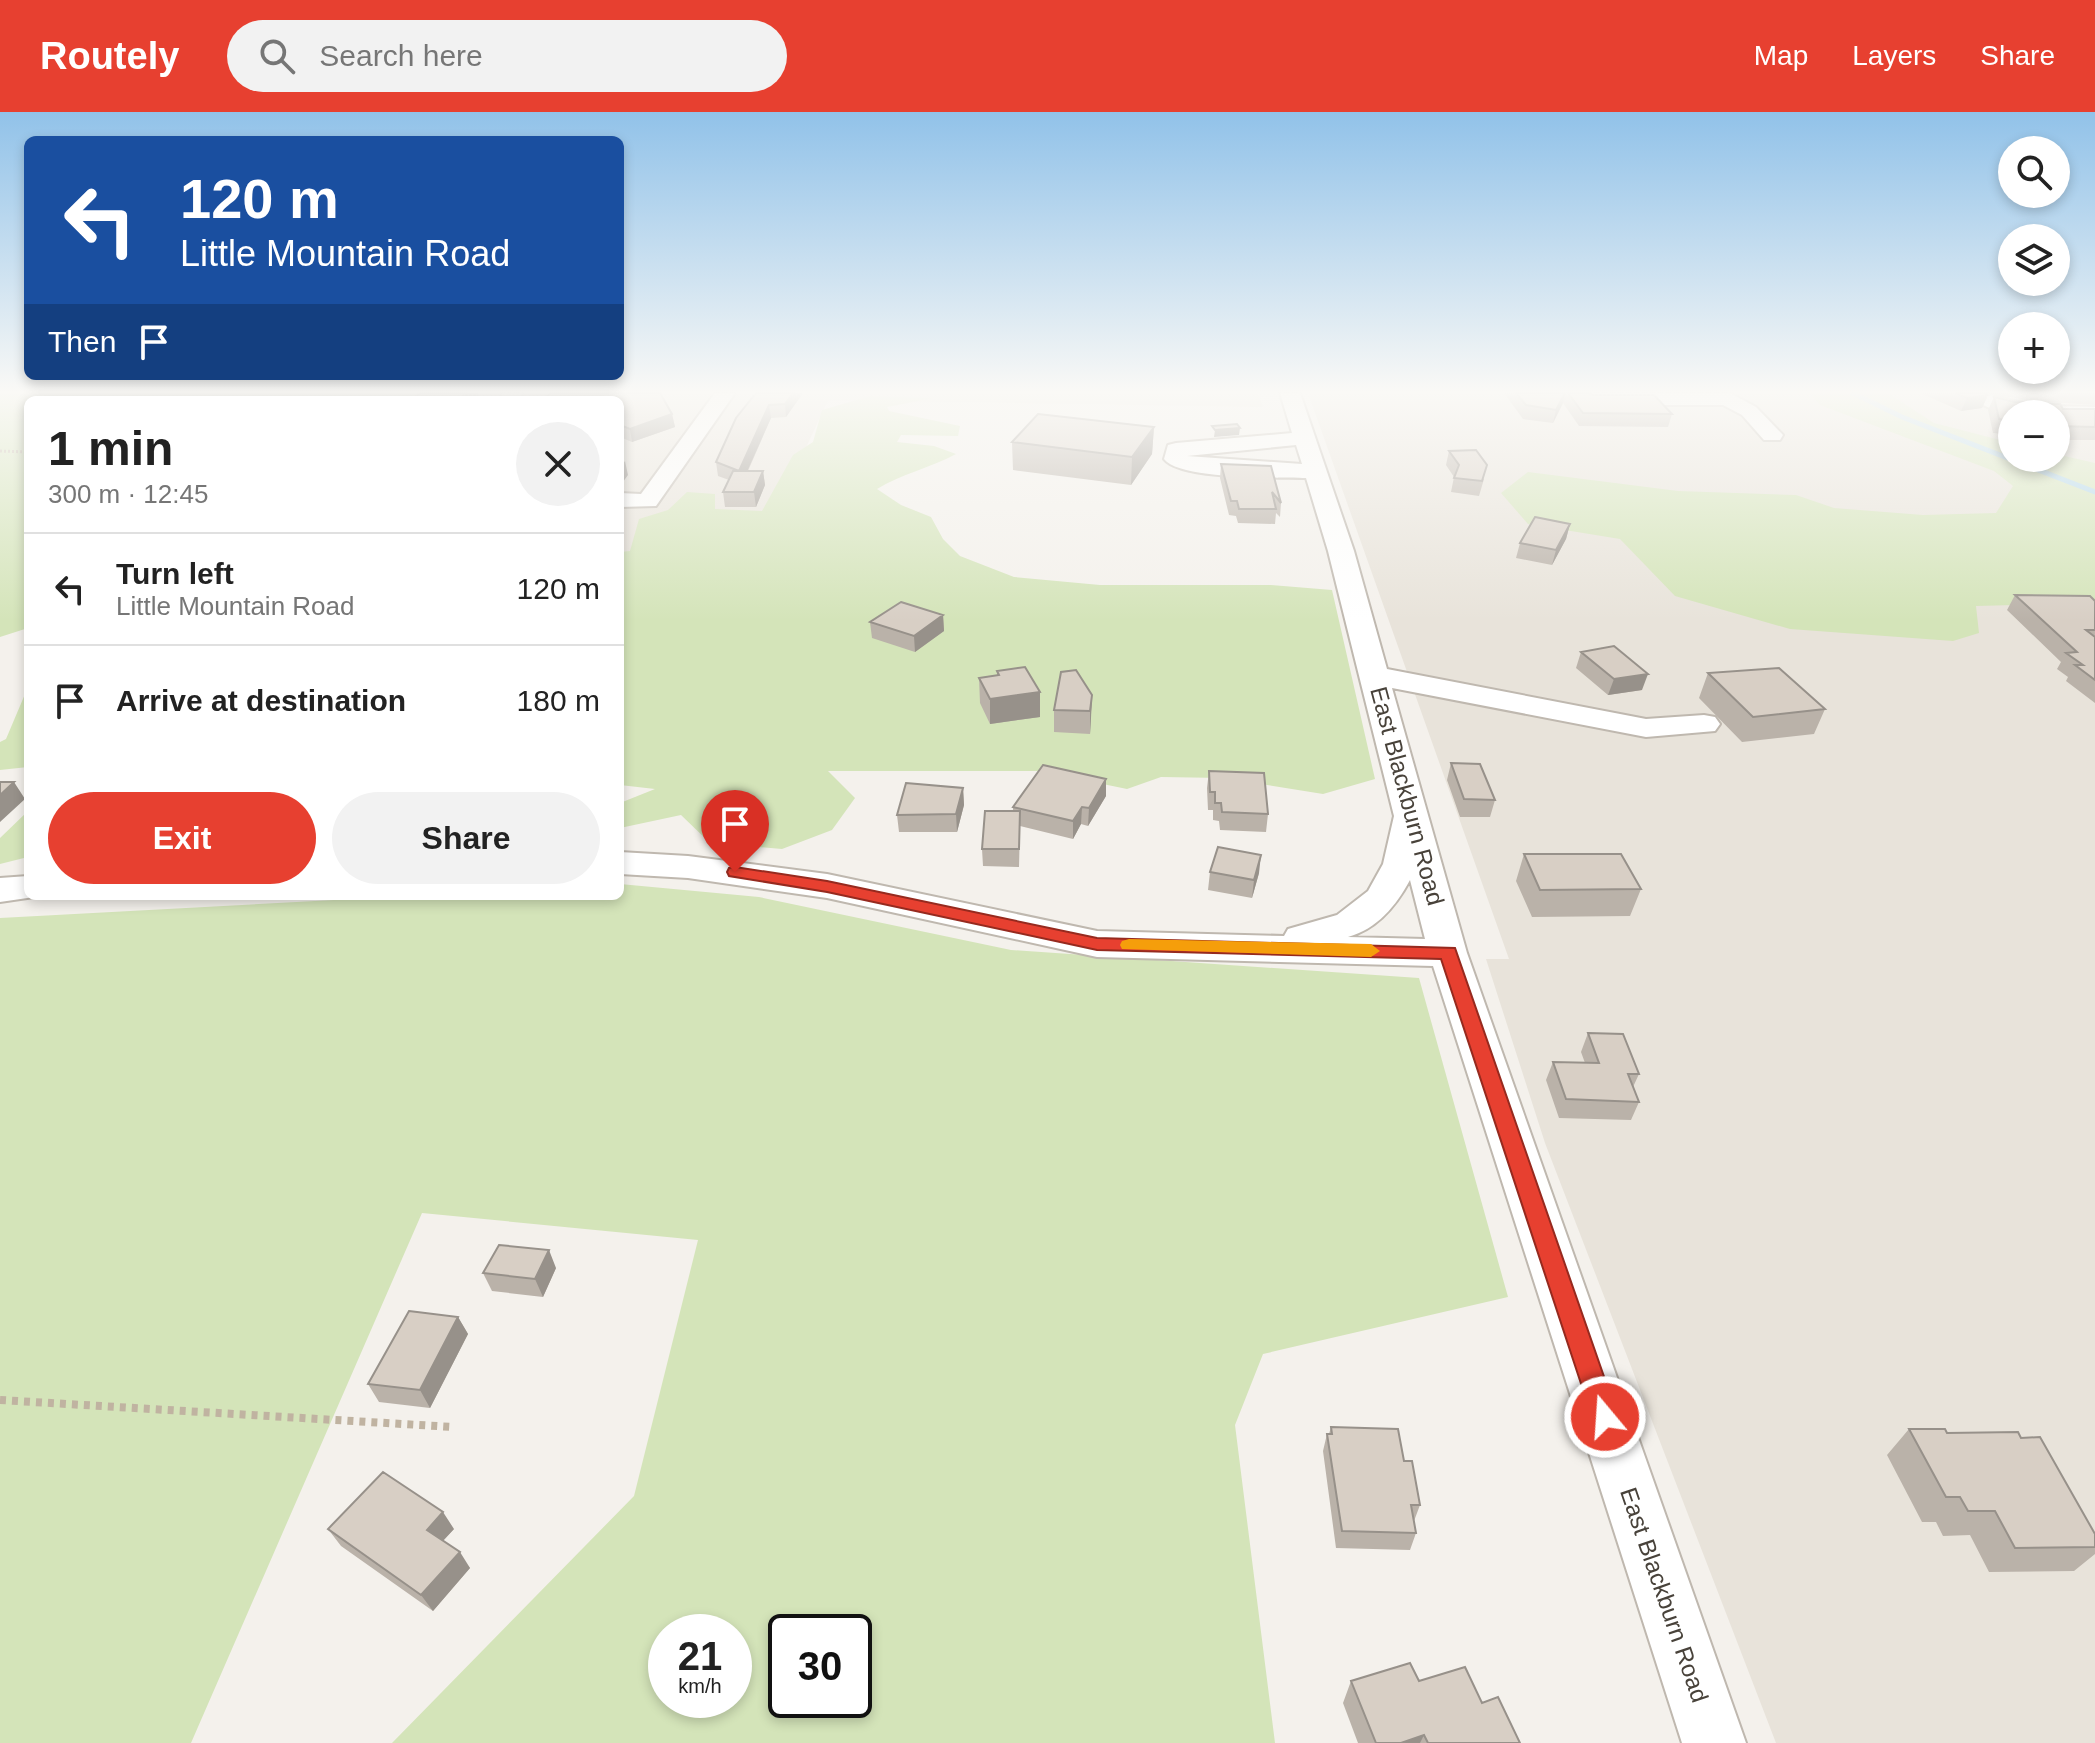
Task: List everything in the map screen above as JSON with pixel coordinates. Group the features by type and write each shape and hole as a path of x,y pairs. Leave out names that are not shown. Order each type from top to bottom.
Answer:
{"street":[{"path":"624,500 648,501 671,469"},
{"path":"1265,469 1316,472"},
{"name":"East Blackburn Road","path":"1315,469 1341,551 1448,953 1714,1743"},
{"path":"1374,675 1646,728 1704,724"},
{"path":"1256,948 1350,924 1382,898 1401,864 1410,808"},
{"path":"624,863 688,867 827,886 1097,944 1448,953"},
{"path":"0,890 24,888"}],"path":[{"path":"0,1400 453,1427"}],"shaded area":[{"path":"624,469 796,469 774,517 642,560 624,558"},
{"path":"1335,469 1998,469 1998,472 2070,472 2070,469 2095,469 2095,1743 1776,1743 1545,1143 1486,959 1509,959"}],"green space":[{"path":"0,469 24,469 24,629 0,637"},
{"path":"785,469 921,469 877,489 901,505 931,517 943,539 960,556 1014,577 1100,585 1271,585 1332,590 1375,779 1323,794 1223,778 1161,777 1127,789 1040,771 828,771 855,798 832,830 782,849 710,843 681,815 624,827 624,801 655,789 624,785 624,552 630,551 639,519 668,510 687,492 715,494 715,509 762,511"},
{"path":"1989,469 1998,469 1998,472 2070,472 2070,469 2095,469 2095,603 1976,606 1979,633 1953,641 1790,629 1675,596 1620,539 1528,524 1501,493 1528,472 1678,491 1796,495 1834,508 1923,515 1996,513 2013,486"},
{"path":"24,696 24,767 0,770 0,742 6,739"},
{"path":"24,815 24,858 0,864 0,838"},
{"path":"624,884 759,897 1011,950 1419,978 1508,1297 1263,1354 1235,1425 1275,1743 392,1743 634,1496 698,1240 422,1213 191,1743 0,1743 0,918 335,900 624,900"}],"building":[{"path":"1222,469 1272,469 1281,503 1272,492 1276,509 1239,509 1237,501 1231,501"},
{"path":"1457,469 1486,469 1482,481 1454,478"},
{"path":"733,471 763,471 754,492 723,492"},
{"path":"1535,517 1570,524 1556,550 1520,543"},
{"path":"2015,595 2090,596 2095,601 2095,630 2086,630 2095,637 2095,680 2075,665 2083,665 2066,653 2077,652"},
{"path":"901,602 943,615 914,636 870,622"},
{"path":"1614,646 1648,674 1614,679 1581,652"},
{"path":"1025,667 1040,692 990,699 979,678 999,675 997,671"},
{"path":"1779,668 1825,709 1753,717 1708,673"},
{"path":"1076,670 1092,695 1090,711 1054,710 1061,672"},
{"path":"1451,763 1480,764 1495,800 1464,799"},
{"path":"1043,765 1106,779 1089,808 1082,807 1073,821 1013,807"},
{"path":"1209,771 1264,773 1268,814 1222,812 1221,803 1215,803 1215,792 1210,792"},
{"path":"0,782 14,782 0,795"},
{"path":"906,783 963,788 956,814 897,815"},
{"path":"985,811 1020,811 1019,849 982,849"},
{"path":"1218,847 1261,855 1254,880 1210,872"},
{"path":"1524,854 1621,854 1641,889 1540,890"},
{"path":"1588,1033 1623,1034 1639,1074 1628,1074 1639,1102 1566,1099 1553,1062 1599,1063"},
{"path":"499,1245 549,1250 535,1279 483,1273"},
{"path":"409,1311 458,1317 420,1390 368,1384"},
{"path":"1331,1427 1398,1429 1404,1461 1412,1461 1420,1505 1411,1505 1416,1533 1342,1531 1327,1434 1332,1434"},
{"path":"1909,1429 1945,1429 1947,1433 2018,1432 2021,1438 2040,1437 2095,1534 2095,1547 2015,1548 1995,1511 1968,1511 1960,1497 1946,1497"},
{"path":"383,1472 443,1512 427,1530 460,1552 421,1595 328,1529"},
{"path":"1410,1663 1419,1681 1465,1667 1482,1703 1498,1697 1520,1743 1428,1743 1424,1735 1401,1743 1376,1743 1351,1681"}],"waterway":[{"path":"2036,469 2095,492"}],"slow traffic":[{"path":"1129,945 1371,951"}],"route":[{"path":"735,872 827,886 1097,944 1448,953 1605,1417"}]}
